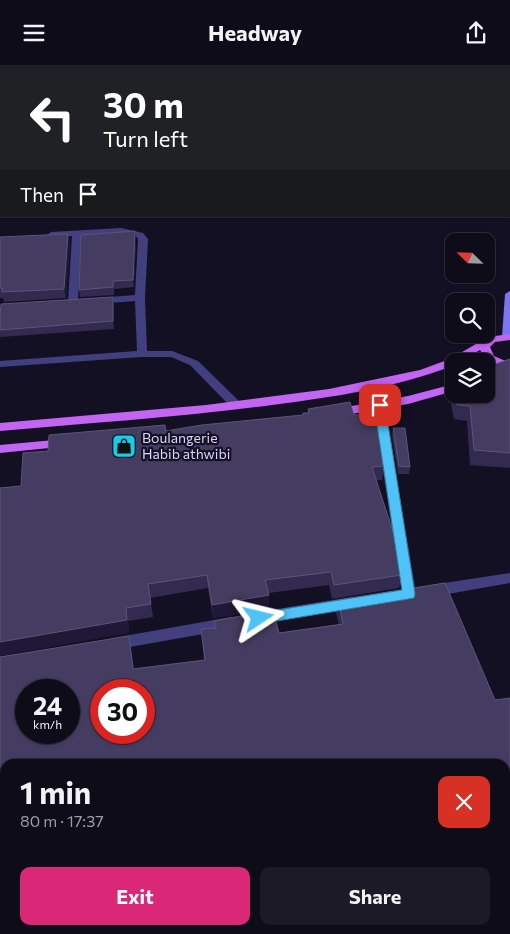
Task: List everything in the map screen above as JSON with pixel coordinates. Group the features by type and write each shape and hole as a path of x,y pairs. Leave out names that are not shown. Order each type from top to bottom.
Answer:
{"main road":[{"path":"495,339 509,337"},
{"path":"468,353 485,343"},
{"path":"486,343 486,355 497,363 510,367"},
{"path":"0,427 237,406 353,388 408,377 445,364"},
{"path":"495,373 510,367"},
{"path":"327,414 380,405 445,389"},
{"path":"0,449 77,441"}],"street":[{"path":"38,236 121,231 140,235 143,239 140,298 142,354"},
{"path":"77,233 68,303 140,298"},
{"path":"509,337 510,294"},
{"path":"0,364 142,354 172,354 194,363 207,373 237,406"},
{"path":"380,405 404,595 510,578"},
{"path":"96,647 362,602"}],"building":[{"path":"135,231 133,280 113,281 113,287 79,290 81,235"},
{"path":"68,234 64,289 2,292 2,288 0,288 0,237"},
{"path":"113,297 113,321 0,330 1,304"},
{"path":"510,359 510,453 474,450 470,406 457,405 457,403 495,403 495,364"},
{"path":"350,402 354,415 376,414 385,466 372,467 396,541 402,575 334,585 331,572 265,580 269,595 212,605 207,575 148,584 151,604 126,608 127,620 0,642 0,488 21,486 23,453 48,451 49,435 165,425 166,431 202,425 303,415 303,413 309,413 308,409"},
{"path":"393,428 405,428 410,467 399,466"},
{"path":"445,583 495,700 510,698 510,759 0,759 0,657 129,636 133,669 205,660 201,629 216,628 214,621 273,610 279,633 343,624 338,600"}],"place":[{"name":"Boulangerie Habib athwibi","path":"124,446"}],"route":[{"path":"259,618 409,594 380,405"}]}
